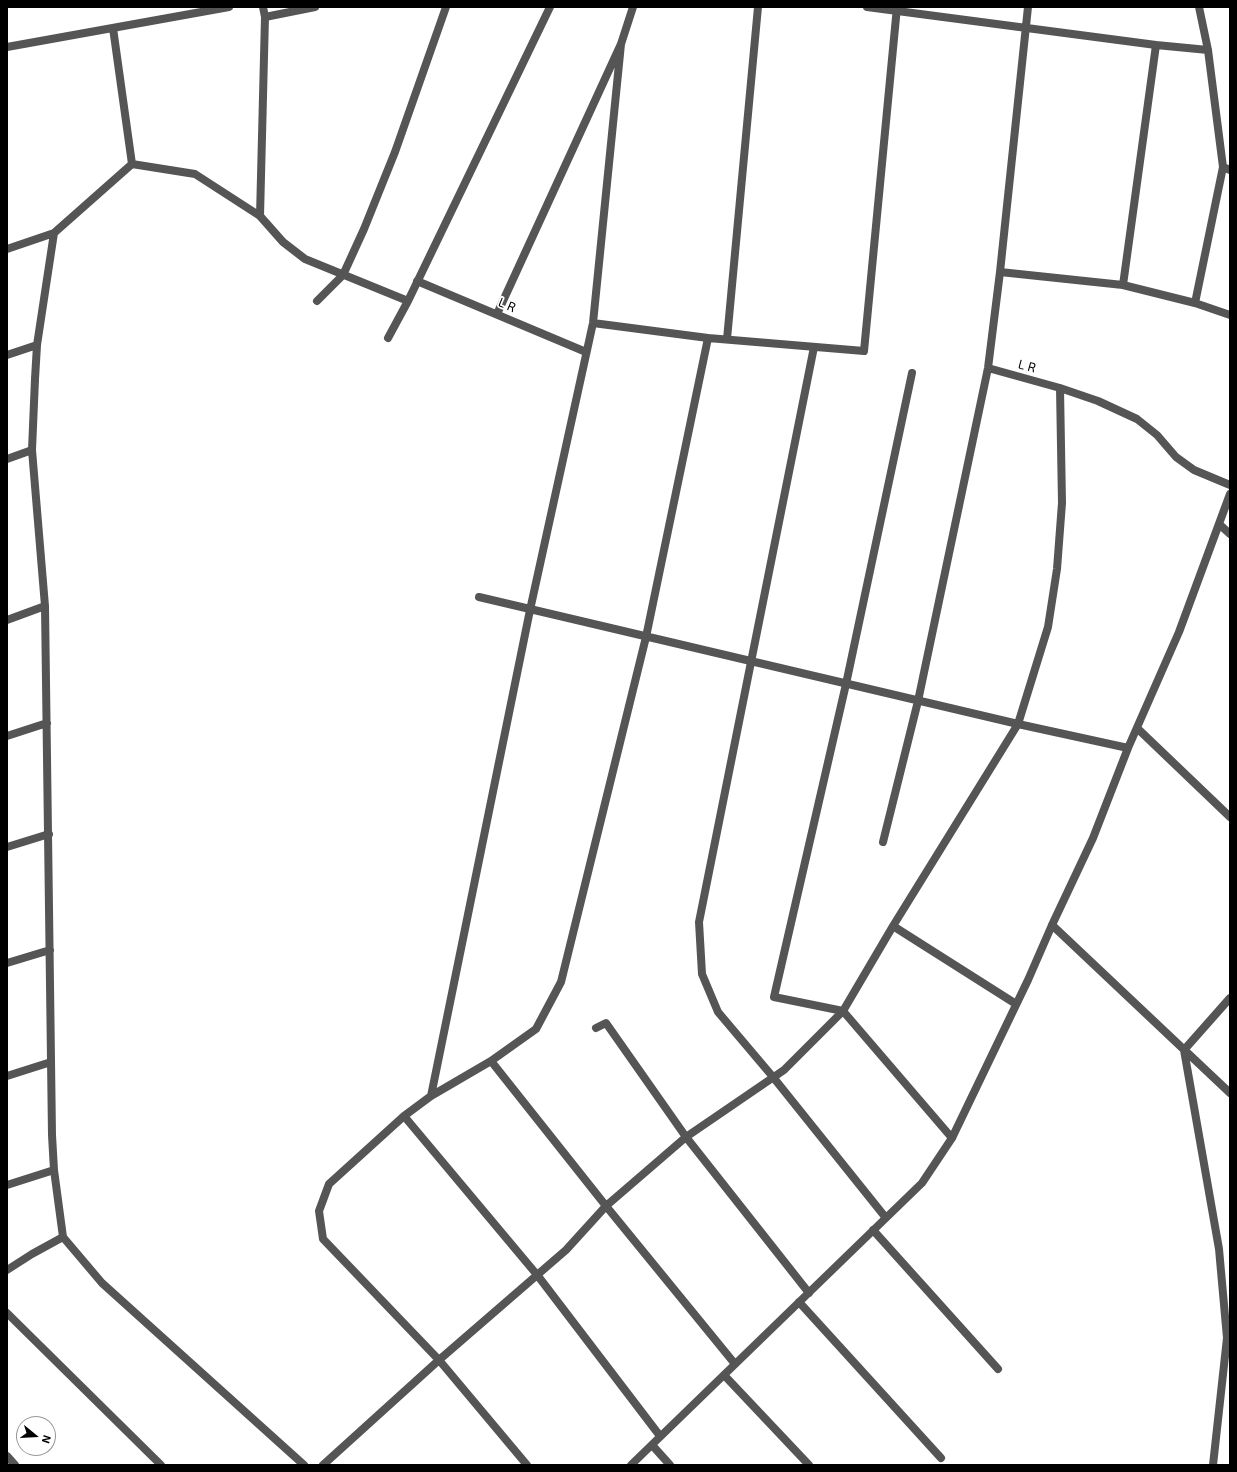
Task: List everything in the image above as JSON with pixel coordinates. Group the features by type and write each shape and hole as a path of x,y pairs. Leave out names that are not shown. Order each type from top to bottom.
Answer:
{"street":[{"path":"7,47 229,7"},
{"path":"260,216 265,17 263,7"},
{"path":"265,17 316,7"},
{"path":"318,301 342,275 364,229 395,152 446,7"},
{"path":"388,338 408,301 550,7"},
{"path":"497,314 621,44 633,7"},
{"path":"727,339 758,7"},
{"path":"867,7 897,9 1025,28 1156,45 1208,50"},
{"path":"883,842 918,701 988,368 1000,272 1028,7"},
{"path":"1196,303 1227,168 1208,50 1199,7"},
{"path":"593,323 708,338 864,351 897,9"},
{"path":"113,28 132,164"},
{"path":"431,1096 530,610 593,323 621,44"},
{"path":"1123,285 1156,45"},
{"path":"132,164 195,174 260,216 283,242 305,259 408,301"},
{"path":"7,249 54,233 132,164"},
{"path":"54,233 37,345 34,379 32,450 45,606 52,1135 54,1170 63,1237 102,1283 304,1465"},
{"path":"1000,272 1123,285 1196,303 1230,315"},
{"name":"L R","path":"417,281 586,352"},
{"path":"527,1465 439,1360 323,1239 319,1211 329,1184 404,1116 431,1096 491,1061 536,1029 561,982 646,637 708,338"},
{"path":"7,355 37,345"},
{"path":"814,347 699,922 702,974 718,1012 773,1077 886,1218"},
{"name":"L R","path":"988,368 1060,388 1098,401 1137,418 1157,436 1176,457 1194,470 1230,485"},
{"path":"912,373 846,684 774,998 843,1011 952,1138"},
{"path":"323,1465 439,1360 538,1276 566,1250 606,1206 686,1137 784,1070 843,1011 893,926 1018,724 1048,627 1057,569 1062,503 1060,388"},
{"path":"7,459 32,450"},
{"path":"631,1465 922,1183 952,1138 1028,980 1093,838 1128,748 1179,632 1230,494"},
{"path":"1219,524 1230,534"},
{"path":"479,598 918,701 1128,748"},
{"path":"7,620 45,606"},
{"path":"7,736 47,723"},
{"path":"1137,728 1230,817"},
{"path":"7,848 48,834"},
{"path":"1052,925 1230,1093"},
{"path":"893,926 1016,1004"},
{"path":"7,963 50,950"},
{"path":"1184,1050 1230,998"},
{"path":"596,1028 606,1023 686,1137 809,1293"},
{"path":"1184,1050 1219,1249 1229,1339 1213,1465"},
{"path":"491,1061 606,1206 735,1364"},
{"path":"7,1076 52,1062"},
{"path":"404,1116 538,1276 660,1436"},
{"path":"7,1185 54,1170"},
{"path":"873,1230 998,1370"},
{"path":"7,1270 63,1237"},
{"path":"799,1302 941,1458"},
{"path":"7,1313 161,1465"},
{"path":"724,1375 809,1465"},
{"path":"652,1445 670,1465"},
{"path":"7,1456 16,1465"}]}
